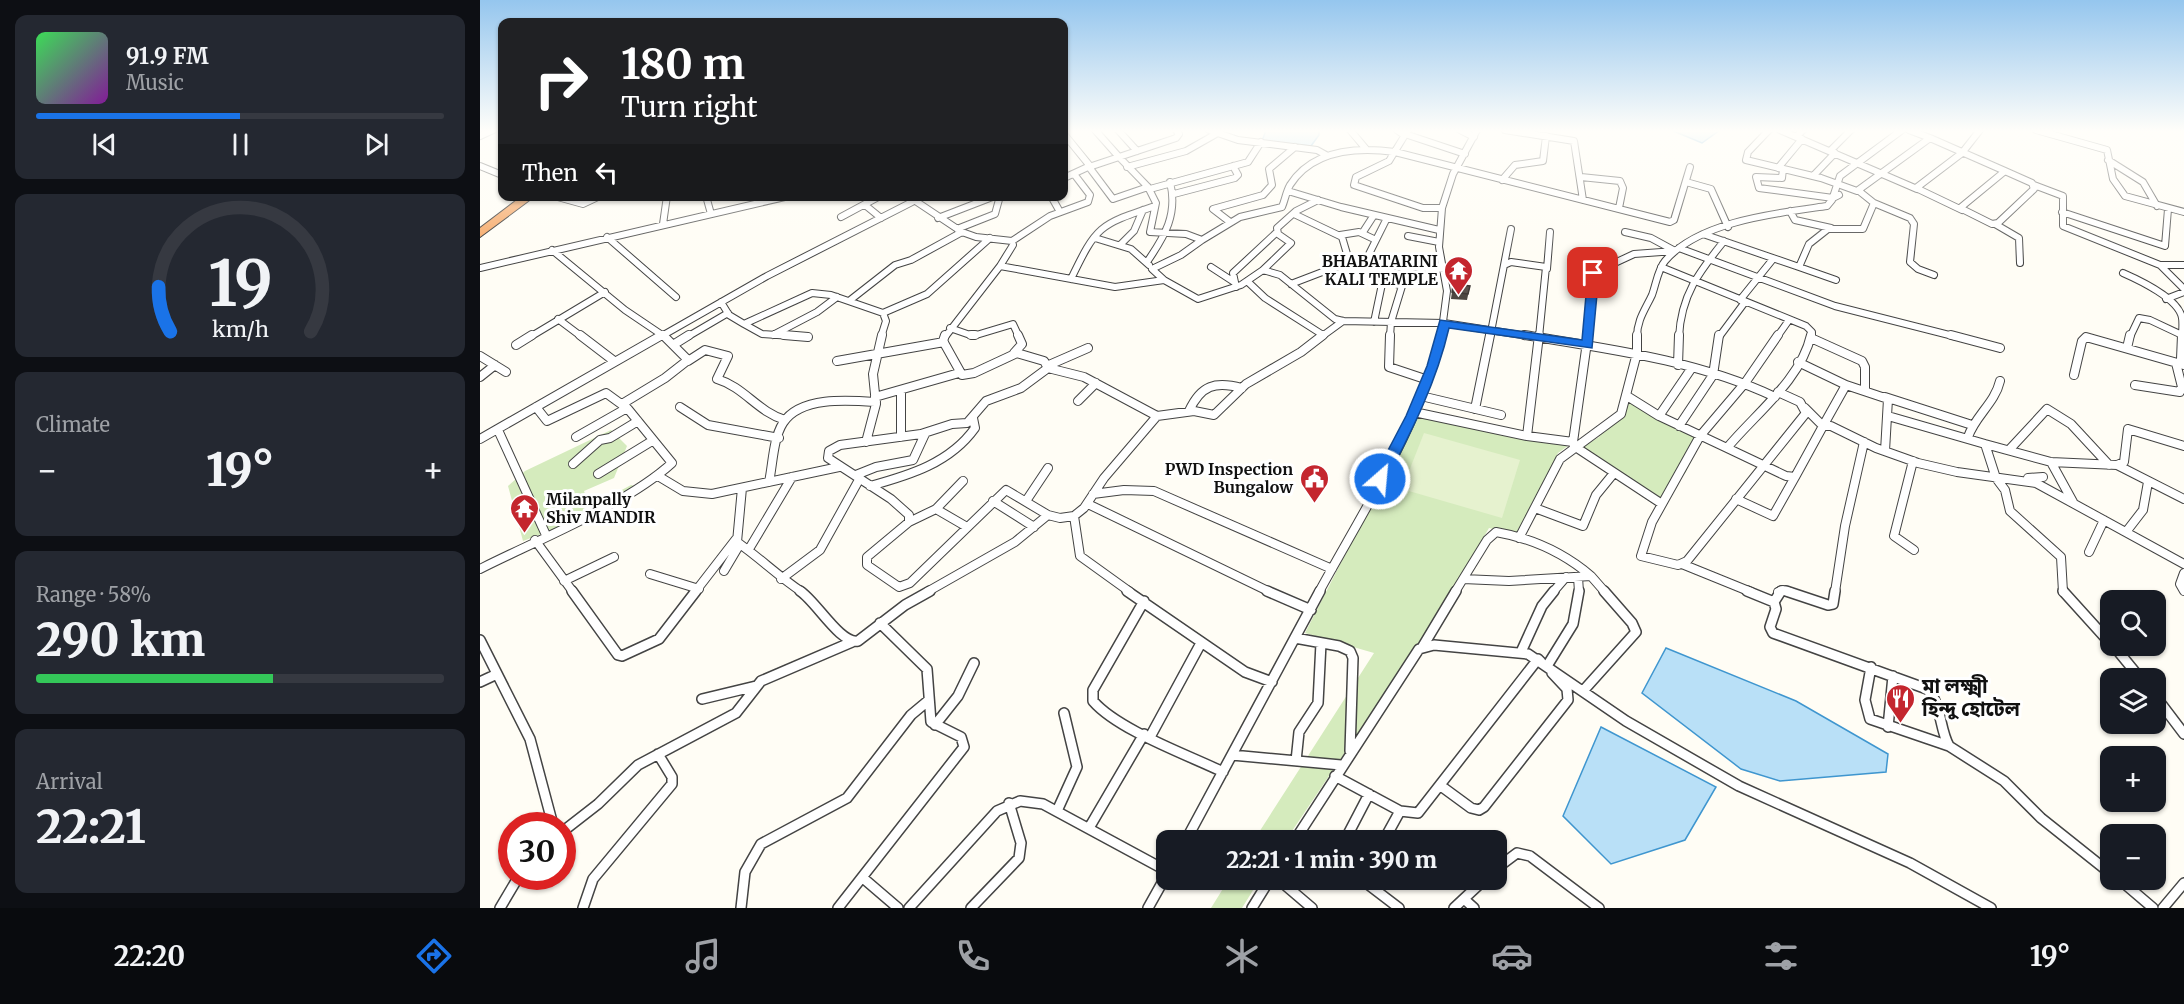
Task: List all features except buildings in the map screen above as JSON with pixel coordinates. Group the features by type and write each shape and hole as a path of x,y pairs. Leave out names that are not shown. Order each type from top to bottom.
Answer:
{"highway":[{"path":"480,233 523,201"}],"street":[{"path":"1068,176 1077,172"},
{"path":"1093,172 1113,199 1208,172"},
{"path":"1133,172 1149,188 1155,206 1149,230 1154,234 1186,234 1202,240"},
{"path":"1174,194 1235,178 1238,175 1237,172"},
{"path":"1230,222 1213,209 1263,195 1272,185 1270,172"},
{"path":"1152,269 1181,255 1240,217 1282,207 1292,182 1302,172"},
{"path":"1366,172 1356,177 1354,185 1423,208 1442,208"},
{"path":"1191,830 1311,610 1414,412 1428,380 1444,323 1448,291 1439,257 1439,230 1446,188 1454,172"},
{"path":"1470,172 1673,221 1689,172"},
{"path":"1502,180 1509,172"},
{"path":"1580,172 1583,200"},
{"path":"1781,172 1782,178 1756,177 1758,188 1836,196"},
{"path":"1798,172 1859,191 1874,203 1910,218 1914,224 1910,262 1918,269 1934,275"},
{"path":"1813,176 1816,172"},
{"path":"1519,538 1557,463 1573,444 1619,416 1627,396 1637,352 1637,324 1651,296 1661,267 1677,249 1703,234 1790,211 1819,208 1831,203 1836,196 1835,183 1844,172"},
{"path":"1917,189 1938,172"},
{"path":"1962,210 1961,206 2003,172"},
{"path":"2008,172 2034,185 2061,194 2062,224 2066,227 2160,265 2184,265"},
{"path":"2111,172 2123,194 2157,206 2184,212"},
{"path":"2128,172 2143,182 2157,206"},
{"path":"1859,191 1883,173 1995,224 2021,241 2020,263"},
{"path":"918,201 938,218 959,230 1012,241 1060,212 1083,206 1090,199 1090,195 1074,174"},
{"path":"1581,177 1620,181 1623,188 1619,208"},
{"path":"1147,262 1168,234 1175,205 1170,182"},
{"path":"1686,182 1712,189 1728,227"},
{"path":"1995,224 2034,189 2034,185"},
{"path":"1288,191 1439,230"},
{"path":"1235,284 1232,277 1234,272 1276,232 1277,228 1294,214 1318,200"},
{"path":"572,201 583,204 589,201"},
{"path":"663,224 666,201"},
{"path":"707,201 711,214"},
{"path":"480,268 763,201"},
{"path":"841,217 872,201"},
{"path":"480,439 662,334 909,201"},
{"path":"938,218 982,201"},
{"path":"849,301 895,265 911,260 959,230 995,214 999,201"},
{"path":"1054,201 1060,212"},
{"path":"1790,211 1795,220 1831,228 1864,230 1874,203"},
{"path":"865,205 881,218"},
{"path":"1071,279 1095,238 1111,221 1155,206"},
{"path":"2062,212 2165,246 2168,209"},
{"path":"1120,245 1134,231 1143,210"},
{"path":"1294,214 1340,235 1363,232 1376,240"},
{"path":"1363,232 1374,215"},
{"path":"1364,264 1387,218"},
{"path":"1799,267 1809,244 1831,228"},
{"path":"1475,409 1511,229"},
{"path":"1095,238 1131,249 1164,280 1198,299 1247,281 1263,270 1291,243 1276,232"},
{"path":"1527,436 1550,232"},
{"path":"1625,232 1651,238 1708,261 1835,306 2000,348"},
{"path":"1703,234 1836,280"},
{"path":"1340,235 1346,245 1350,264"},
{"path":"1408,236 1439,242"},
{"path":"607,237 676,297"},
{"path":"744,324 807,294 816,293 837,297 884,313 927,294 990,238"},
{"path":"959,373 944,338 1000,266 1013,246 1012,241"},
{"path":"1678,365 1680,321 1693,280 1724,241"},
{"path":"1573,444 1587,345 1593,273 1634,254 1677,249"},
{"path":"552,250 637,319 662,334 688,361"},
{"path":"1679,426 1713,375 1719,336 1773,259"},
{"path":"1504,265 1511,262 1547,269"},
{"path":"1292,284 1338,266 1350,264 1444,269"},
{"path":"1374,322 1386,265"},
{"path":"2160,265 2184,290 2166,299"},
{"path":"1000,266 1028,273 1125,287 1164,280"},
{"path":"1210,267 1235,284"},
{"path":"1661,267 1810,328 1813,334 1798,362 1776,394 1742,428 1727,448"},
{"path":"1263,270 1280,275 1330,315 1343,321 1444,323 1637,352 1745,383 1800,402 1823,426 1835,427 1864,442 1913,461 1996,478 2027,480 2074,503 2184,564"},
{"path":"2123,273 2146,282 2182,316 2182,387 2180,392 2135,385"},
{"path":"1383,280 1399,283 1402,286 1391,322 1390,370 1428,380"},
{"path":"1247,281 1265,298 1323,335"},
{"path":"516,345 605,292"},
{"path":"773,335 817,312 837,297"},
{"path":"720,302 728,313 756,332 808,337"},
{"path":"2174,307 2184,310"},
{"path":"673,345 728,313"},
{"path":"867,442 875,399 873,374 876,352 886,321 884,313"},
{"path":"2127,348 2132,328 2139,318 2183,336"},
{"path":"558,319 614,361"},
{"path":"1774,602 1682,564 1664,563 1641,556 1652,522 1700,435 1745,383 1790,320"},
{"path":"963,481 936,509 909,522 865,560 867,565 899,587 910,583 1006,490 1048,514 1060,518 1074,516 1088,504 1093,494 1141,431 1157,416 1189,411 1210,416 1217,414 1242,388 1301,352 1343,321"},
{"path":"769,482 785,420 794,412 819,404 875,399 959,373 969,375 1013,354 1022,344 1013,324 973,336 950,328"},
{"path":"2074,375 2082,341 2086,337 2182,364"},
{"path":"1811,338 1862,361 1865,367 1865,390"},
{"path":"837,361 876,352 944,342"},
{"path":"909,522 907,512 828,458 831,448 925,434 946,426 967,423 986,401 1021,388 1048,367 1088,348"},
{"path":"576,437 705,350 728,356 717,379 736,386 767,413 785,420"},
{"path":"1013,354 1026,354 1048,367 1096,383 1157,416"},
{"path":"480,356 506,372"},
{"path":"1798,362 1846,385 1972,425"},
{"path":"480,377 495,365"},
{"path":"1659,416 1690,369"},
{"path":"1968,437 1972,425 1996,396 2000,381"},
{"path":"1078,401 1096,383"},
{"path":"1189,411 1197,395 1210,384 1226,383 1242,388"},
{"path":"1736,499 1773,516 1846,385"},
{"path":"901,390 901,437"},
{"path":"480,569 612,503 658,476 672,463 624,406 603,393 546,421 536,407"},
{"path":"1421,396 1501,416"},
{"path":"1627,396 1679,426 1795,477"},
{"path":"1885,397 1889,402 1885,451"},
{"path":"680,407 708,425 779,438"},
{"path":"1682,564 1806,413 1805,408"},
{"path":"2009,450 2025,430 2047,409 2050,409 2063,418 2113,465 2184,499"},
{"path":"1414,412 1573,444 1662,504"},
{"path":"1888,416 2051,462 2113,465 2124,462 2128,429 2184,446"},
{"path":"870,486 917,474 962,446 975,428 973,418"},
{"path":"573,464 600,440 610,438 638,422"},
{"path":"498,430 546,535"},
{"path":"781,579 820,550 858,477 876,467 913,460 925,434"},
{"path":"598,474 652,441"},
{"path":"1864,442 1847,517 1833,604 1828,605 1783,590 1778,591 1774,602 1776,609 1770,627 1773,633 1927,689 1935,697 1944,736 1949,746"},
{"path":"1985,444 1996,478 2005,489 2008,507 2013,515 2061,557 2062,587 2066,597 2100,632"},
{"path":"1913,461 1894,536 1914,550"},
{"path":"2051,462 2074,503"},
{"path":"658,476 688,495 712,494 839,467"},
{"path":"1026,501 1048,468"},
{"path":"1534,508 1583,526 1596,495 1614,473"},
{"path":"749,549 792,477"},
{"path":"2027,480 2026,478 2043,477"},
{"path":"2126,532 2143,510 2148,482"},
{"path":"724,571 738,541 742,488"},
{"path":"1093,494 1124,490 1154,490 1332,569"},
{"path":"993,501 1034,527"},
{"path":"1088,504 1235,577 1311,610"},
{"path":"936,509 967,527"},
{"path":"576,821 604,799 638,765 729,718 742,707 756,686 766,678 858,641 905,605 986,559 1034,527 1048,514"},
{"path":"1074,516 1080,556 1245,672 1272,682"},
{"path":"2089,552 2104,520"},
{"path":"1302,830 1415,652 1423,646 1490,535 1502,533 1567,557 1591,576 1632,623 1636,632 1583,691"},
{"path":"535,540 618,655 622,656 659,639 738,541"},
{"path":"738,541 761,558 781,579 811,598 843,637 852,642"},
{"path":"564,581 614,557"},
{"path":"2184,573 2180,584 2184,591"},
{"path":"650,574 699,589"},
{"path":"1463,579 1509,581 1591,576"},
{"path":"1521,652 1542,606 1566,577"},
{"path":"1547,666 1578,615 1581,602 1578,577"},
{"path":"1144,602 1093,690 1092,700 1095,706 1114,718 1222,772"},
{"path":"838,908 964,747 961,737 935,725 929,718 930,682 927,669 880,624"},
{"path":"1295,639 1346,648 1350,651 1353,658 1350,752"},
{"path":"480,640 536,754 550,812"},
{"path":"1089,828 1201,643"},
{"path":"1296,761 1299,732 1318,704 1321,643"},
{"path":"1423,646 1521,652 1538,659 1626,721 1739,786 1910,863 1991,908"},
{"path":"2122,656 2132,668"},
{"path":"1335,776 1400,811 1418,813 1538,659"},
{"path":"1441,786 1471,808 1479,810 1484,807 1568,700 1567,689 1538,659"},
{"path":"935,725 958,696 974,663"},
{"path":"1871,668 1865,699 1866,713 1870,719 1949,746 2004,781 2041,818 2100,865"},
{"path":"480,682 497,674"},
{"path":"1888,727 1893,676"},
{"path":"702,699 756,686"},
{"path":"741,908 745,872 761,844 847,798 911,715 928,700"},
{"path":"2166,707 2180,722 2184,734"},
{"path":"1057,811 1077,767 1064,713"},
{"path":"583,908 593,879 672,784 672,777 658,754"},
{"path":"1232,755 1341,765"},
{"path":"1350,830 1369,794"},
{"path":"909,908 982,825 1009,803 1028,800 1057,811 1156,866"},
{"path":"971,908 1019,858 1021,843 1009,803"},
{"path":"1390,830 1400,811"},
{"path":"1507,860 1517,853 1530,856 1599,908"},
{"path":"862,878 898,908"},
{"path":"2135,890 2161,908 2184,883"},
{"path":"500,908 511,890"},
{"path":"1148,908 1158,890"},
{"path":"1252,908 1263,890"},
{"path":"1291,890 1312,908"},
{"path":"1375,890 1399,908"},
{"path":"1454,908 1473,890"},
{"path":"1464,899 1473,908"}],"green space":[{"path":"1627,400 1700,436 1686,472 1664,500 1581,448 1599,437"},
{"path":"1416,416 1569,445 1558,453 1517,535 1489,528 1442,608 1293,830 1260,830 1374,653 1305,633"},
{"path":"611,430 627,446 614,478 584,491 590,507 631,485 639,487 594,514 523,541 508,486 525,471"},
{"path":"1424,433 1520,460 1502,518 1402,489"},
{"path":"1222,890 1253,890 1242,908 1211,908"}],"water":[{"path":"1666,648 1796,701 1888,754 1886,772 1780,781 1741,769 1642,693"},
{"path":"1601,727 1716,787 1685,840 1611,864 1563,816"}],"place":[{"name":"BHABATARINI KALI TEMPLE","path":"1459,296"},
{"name":"PWD Inspection Bungalow","path":"1314,504"},
{"name":"Milanpally Shiv MANDIR","path":"525,534"},
{"name":"মা লক্ষ্মী হিন্দু হোটেল","path":"1901,724"}],"route":[{"path":"1380,479 1413,416 1434,366 1444,323 1587,345 1593,273"}]}
